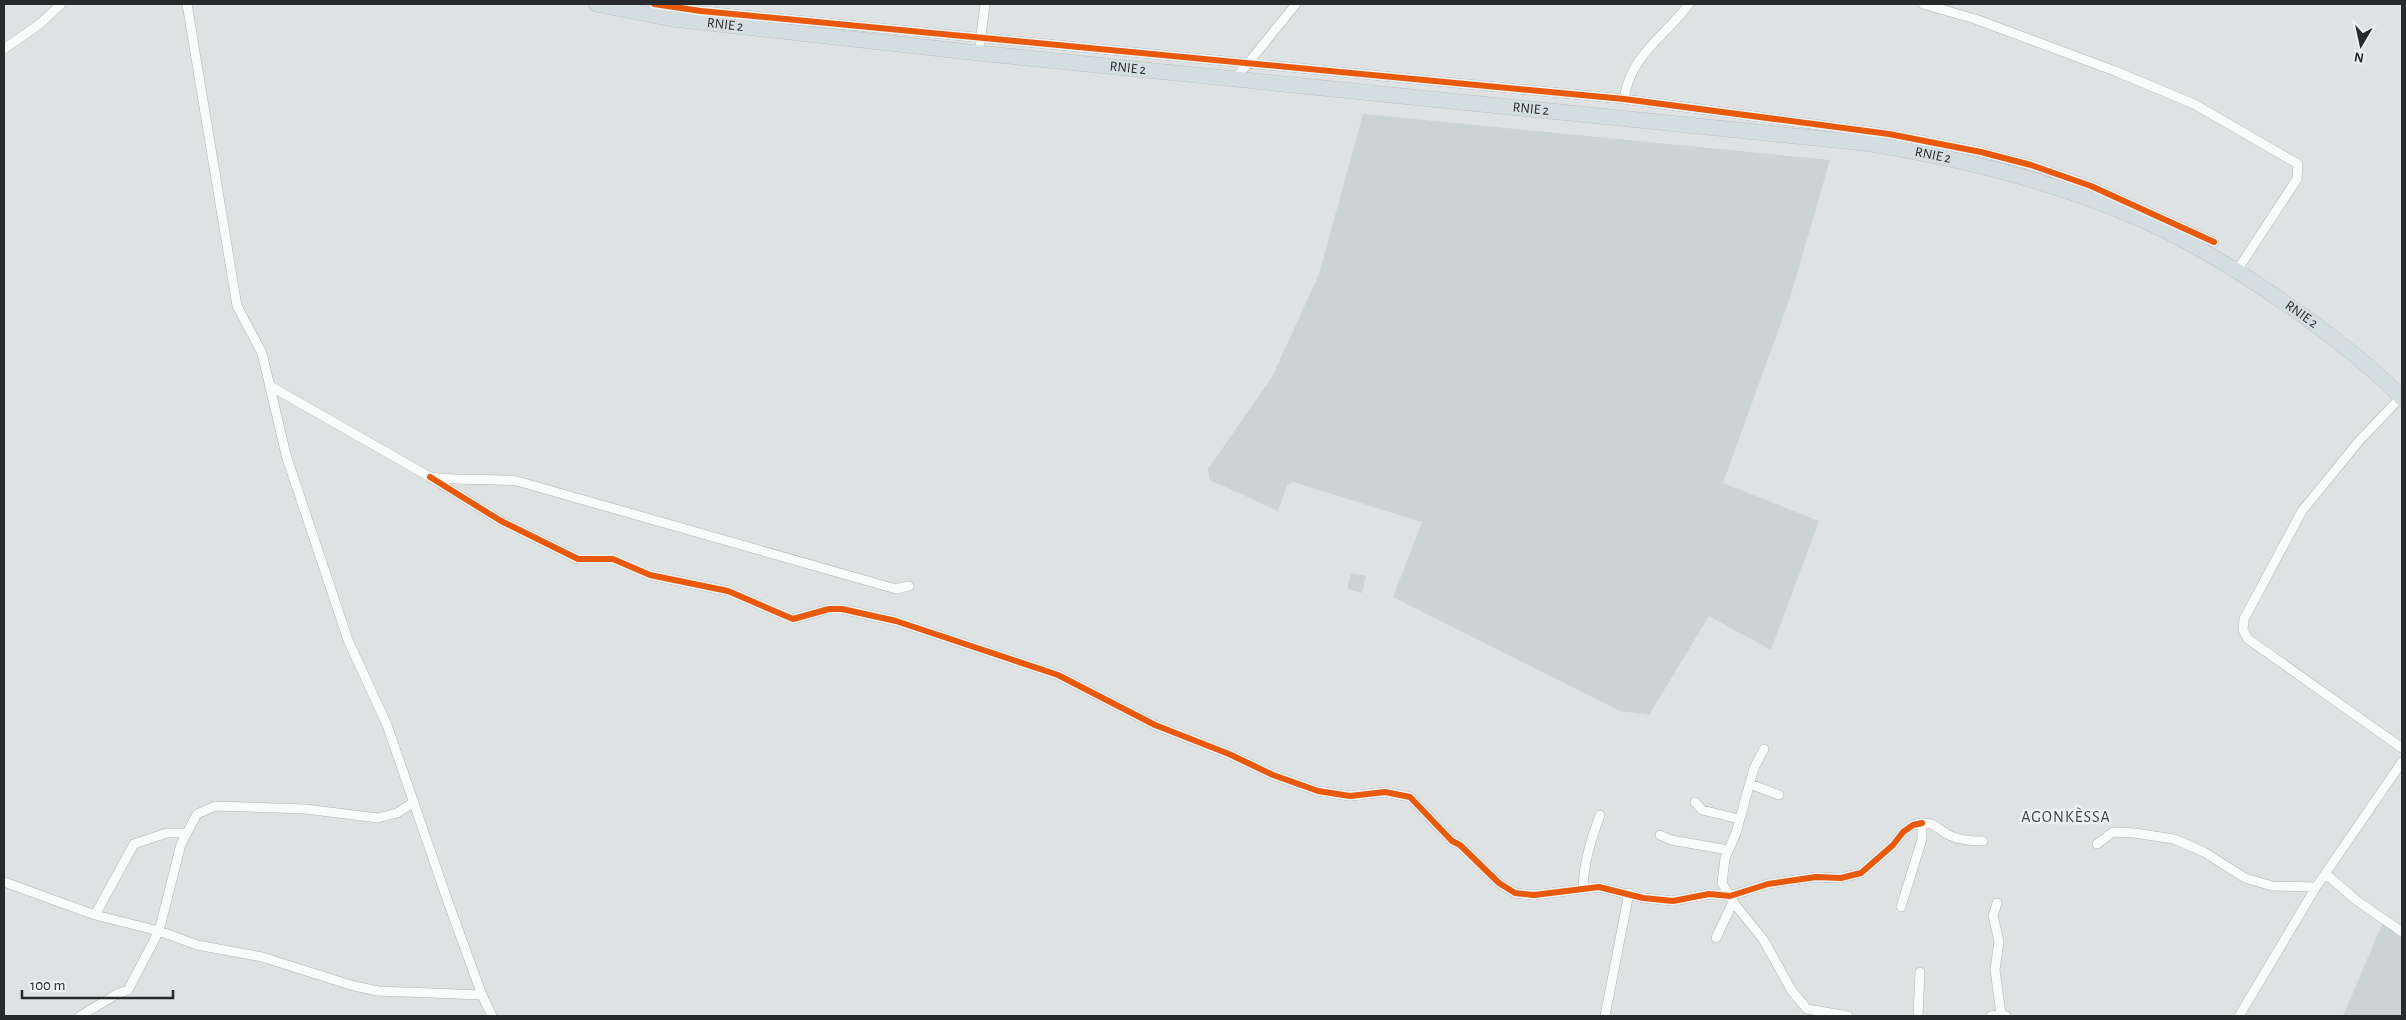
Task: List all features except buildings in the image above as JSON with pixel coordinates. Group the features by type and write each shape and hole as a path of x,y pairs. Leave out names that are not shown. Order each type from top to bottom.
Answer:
{"highway":[{"name":"RNIE 2","path":"596,4 672,19 978,54 1235,78 1865,143 1935,155 2031,178 2138,218 2236,272 2322,330 2358,357 2402,397"}],"street":[{"path":"4,49 40,23 61,4"},
{"path":"188,4 237,306 262,353 286,456 348,640 387,726 482,995 492,1016"},
{"path":"654,4 708,12 1624,99 1889,134 1997,156 2091,186 2214,242"},
{"path":"978,54 985,4"},
{"path":"1235,78 1296,4"},
{"path":"1624,99 1629,78 1644,52 1689,4"},
{"path":"1923,4 1975,19 2115,71 2194,104 2298,164 2297,179 2236,272"},
{"path":"270,386 430,477 501,521 578,559 613,559 650,576 728,590 793,619 829,609 842,609 896,621 1058,674 1155,725 1229,754 1273,775 1318,791 1350,796 1384,792 1410,797 1452,841 1460,845 1499,883 1515,894 1534,895 1600,887 1629,893 1642,898 1673,901 1709,894 1732,899 1768,884 1816,877 1841,878 1861,873 1893,845 1903,832 1913,825 1929,822 1948,835 1970,841 1983,841"},
{"path":"2402,397 2359,442 2302,511 2244,619 2243,630 2248,639 2402,748"},
{"path":"430,477 453,480 487,478 517,481 896,589 910,586"},
{"path":"1764,749 1754,768 1736,833 1724,858 1722,882 1732,899 1763,939 1805,1012 1848,1016"},
{"path":"2239,1016 2316,887 2402,762"},
{"path":"1750,784 1779,795"},
{"path":"80,1016 117,994 128,990 159,931 181,844 196,814 215,806 305,809 378,818 398,813 414,802"},
{"path":"1695,802 1702,810 1739,819"},
{"path":"1583,888 1588,848 1600,815"},
{"path":"1901,907 1922,839 1922,823"},
{"path":"2097,844 2113,832 2134,833 2174,840 2204,852 2245,878 2272,886 2316,887"},
{"path":"95,916 134,844 167,833 186,833"},
{"path":"1660,835 1671,840 1728,850"},
{"path":"2326,874 2356,900 2402,932"},
{"path":"4,882 95,916 159,931 197,945 262,957 354,986 378,991 482,995"},
{"path":"1605,1016 1629,893"},
{"path":"1716,938 1732,899"},
{"path":"1991,1016 2004,1015 1995,970 1999,941 1993,916 1997,903"},
{"path":"1918,1016 1920,972"}],"shaded area":[{"path":"1363,114 1830,160 1790,298 1723,483 1819,521 1771,650 1709,616 1649,715 1620,711 1393,597 1422,522 1293,482 1287,485 1278,511 1210,480 1208,469 1272,377 1319,274"},
{"path":"1351,573 1366,576 1362,593 1347,589"},
{"path":"2383,922 2402,936 2402,1016 2343,1016"}],"cycle path":[{"path":"654,4 701,11 1624,99 1889,134 1981,152 2031,165 2091,186 2214,242"},
{"path":"430,477 501,521 578,559 613,559 650,575 728,591 793,619 829,609 842,609 896,621 1058,675 1155,725 1229,754 1273,775 1318,791 1350,796 1385,792 1410,797 1452,841 1460,845 1499,883 1515,893 1534,895 1599,887 1643,898 1673,901 1709,894 1730,896 1768,884 1816,877 1841,878 1861,873 1893,845 1903,832 1913,825 1922,823"}],"district":[{"name":"AGONKÈSSA","path":"2066,817"}]}
